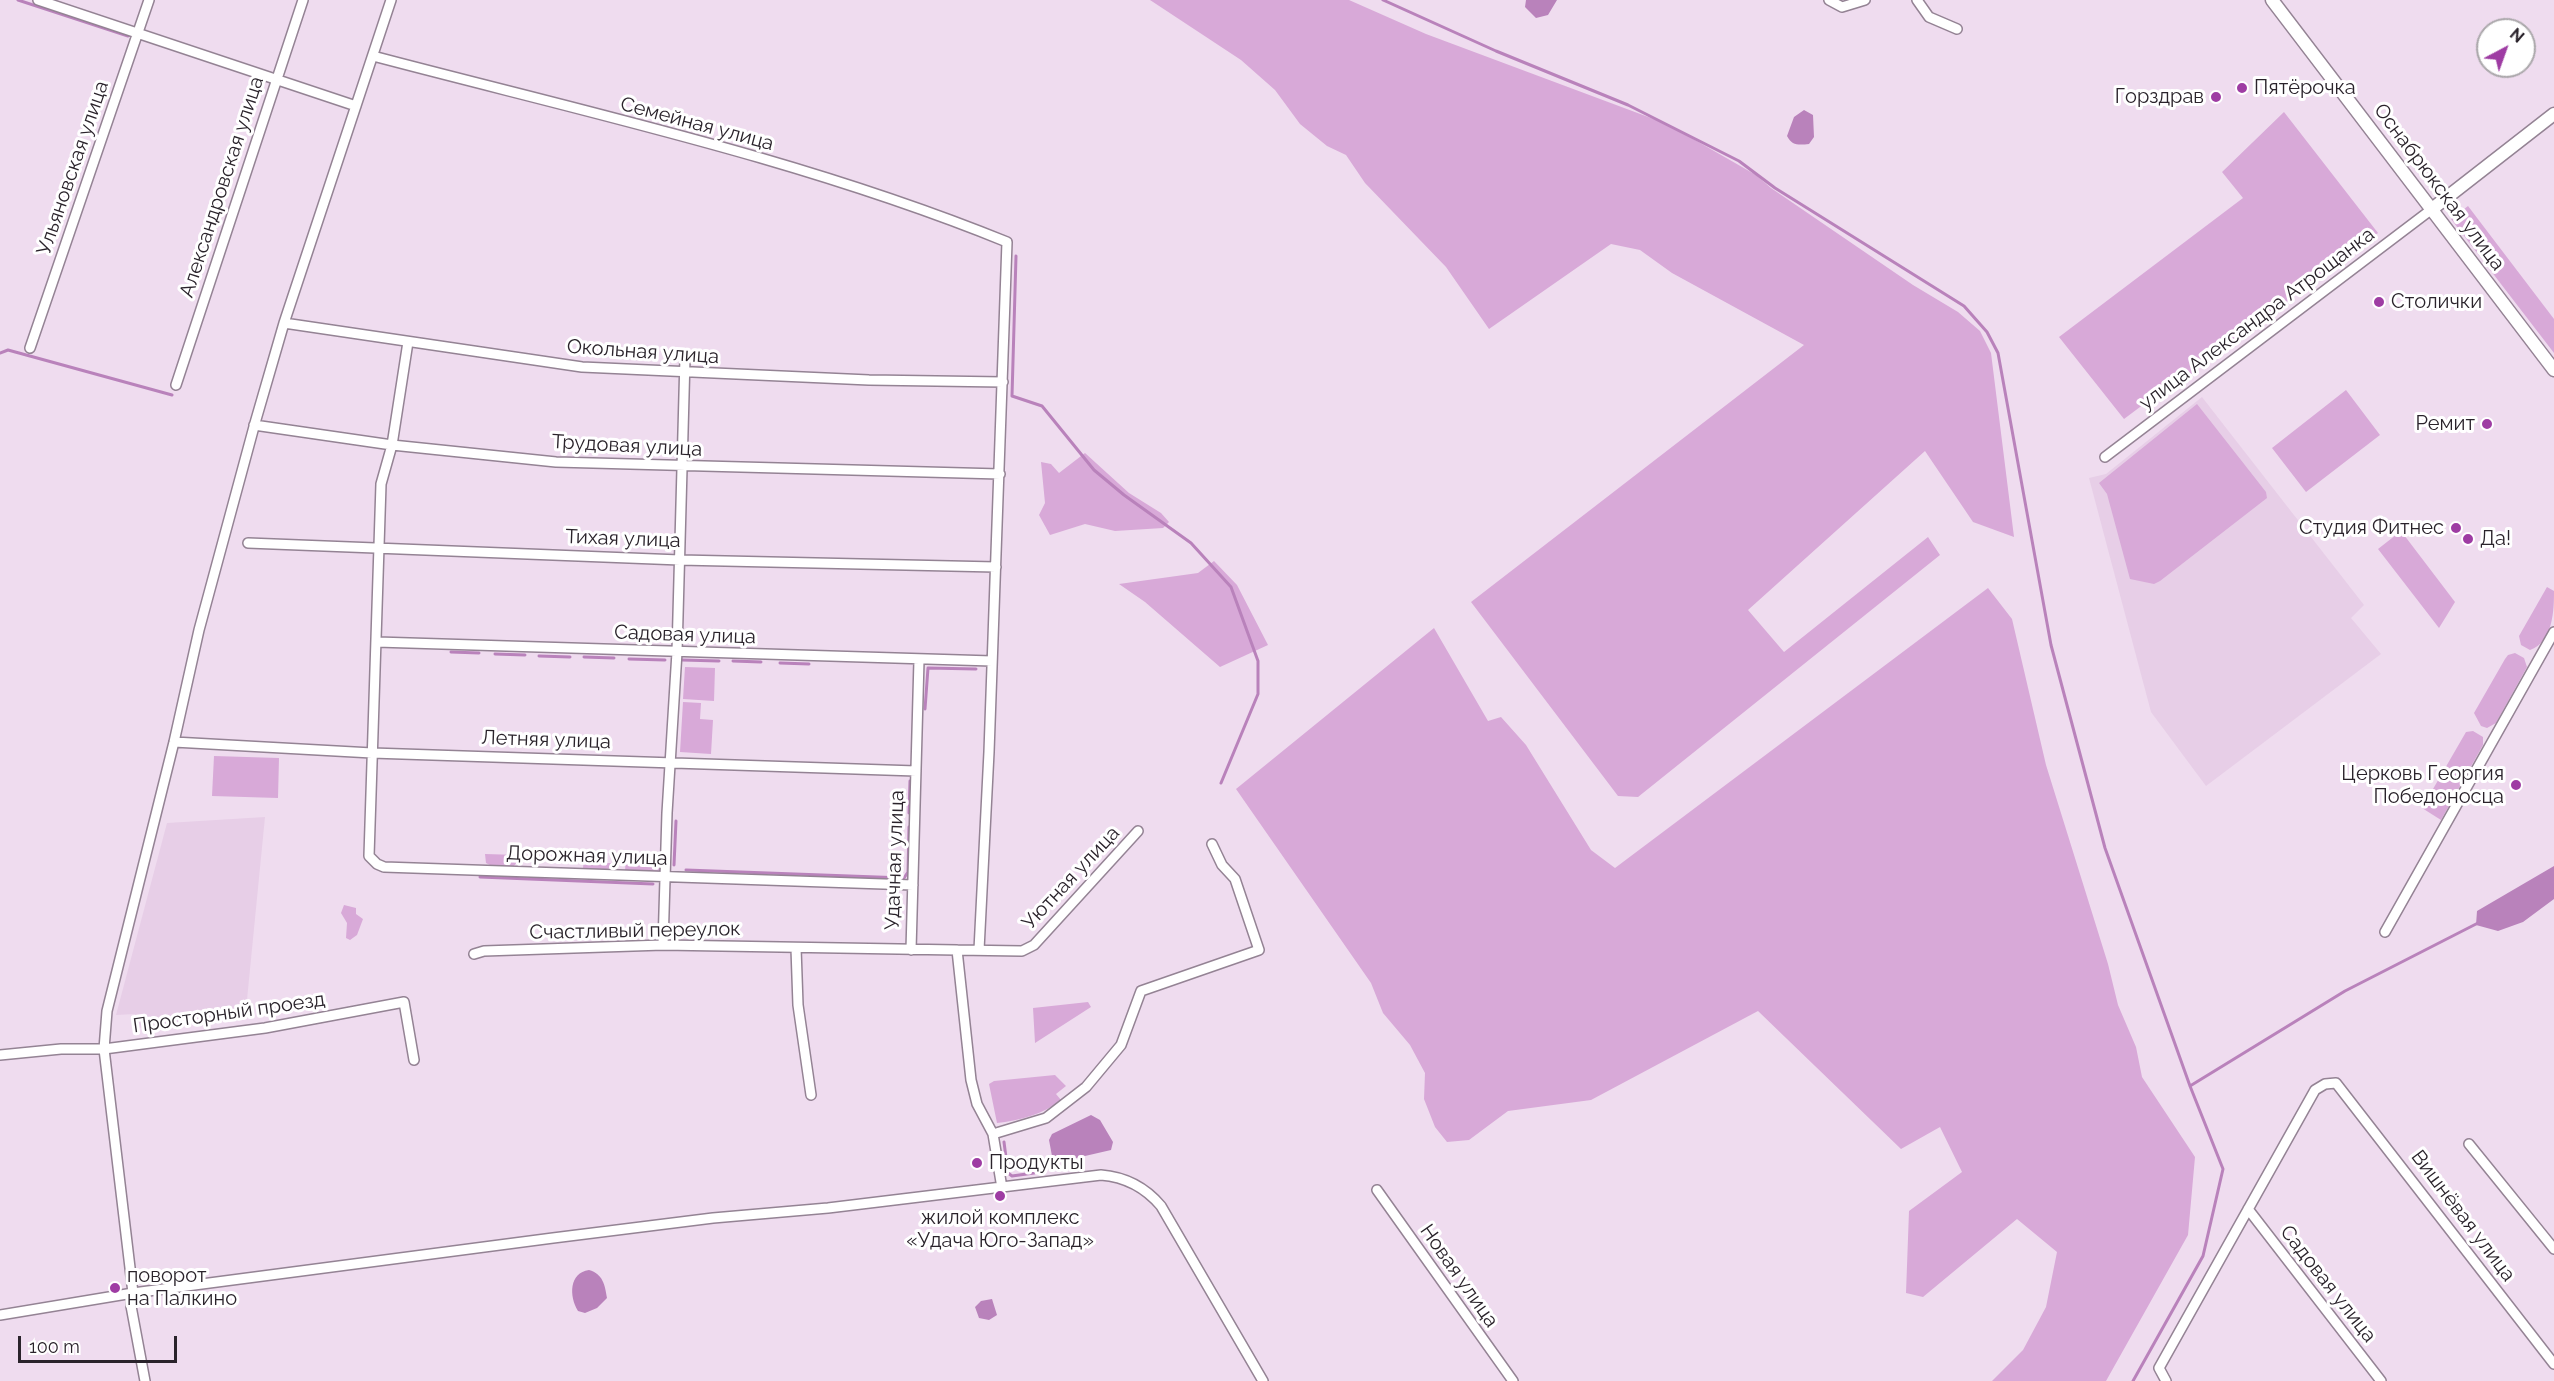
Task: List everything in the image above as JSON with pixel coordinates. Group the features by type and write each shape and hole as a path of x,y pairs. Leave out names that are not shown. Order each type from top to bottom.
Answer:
{"street":[{"path":"38,0 275,81 357,106"},
{"name":"Ульяновская улица","path":"30,348 149,0"},
{"name":"Александровская улица","path":"176,385 303,0"},
{"path":"145,1381 131,1306 133,1293 104,1049 107,1011 174,742 199,630 254,425 284,323 391,0"},
{"path":"1829,0 1842,7 1865,0"},
{"path":"1917,0 1929,17 1957,29"},
{"name":"Оснабрюкская улица","path":"2272,0 2554,370"},
{"name":"Семейная улица","path":"373,56 836,181 958,222 1007,242 1003,382"},
{"path":"2432,209 2554,114"},
{"name":"улица Александра Атрощанка","path":"2105,457 2432,209"},
{"name":"Окольная улица","path":"284,323 582,367 686,374 1003,382"},
{"name":"Дорожная улица","path":"408,342 392,445 381,484 369,856 376,864 384,867 912,885"},
{"path":"663,945 664,877 677,652 685,358"},
{"path":"979,950 1003,382"},
{"name":"Трудовая улица","path":"254,425 392,445 556,462 1000,474"},
{"name":"Тихая улица","path":"248,543 680,560 996,567"},
{"path":"2385,932 2554,632"},
{"name":"Садовая улица","path":"377,642 992,662"},
{"name":"Удачная улица","path":"920,660 910,950 957,950"},
{"name":"Летняя улица","path":"174,742 372,753 916,771"},
{"name":"Уютная улица","path":"957,950 1022,951 1034,945 1138,831"},
{"path":"993,1134 1046,1118 1086,1087 1121,1045 1141,992 1259,950 1235,879 1222,865 1212,844"},
{"name":"Счастливый переулок","path":"474,954 484,951 663,945 910,950"},
{"path":"796,948 798,1005 811,1095"},
{"path":"957,950 971,1080 977,1104 993,1134 1002,1188"},
{"name":"Просторный проезд","path":"0,1055 61,1049 104,1049 265,1028 404,1002 414,1060"},
{"name":"Вишнёвая улица","path":"2248,1209 2314,1090 2325,1084 2336,1083 2343,1089 2554,1364"},
{"path":"2469,1144 2554,1249"},
{"path":"0,1315 133,1293 690,1221 828,1208 1101,1175 1124,1179 1144,1190 1165,1212 1263,1381"},
{"name":"Новая улица","path":"1377,1190 1513,1381"},
{"path":"2166,1381 2158,1368 2248,1209"},
{"name":"Садовая улица","path":"2248,1209 2381,1381"}],"shaded area":[{"path":"1150,0 1349,0 1426,34 1667,124 1756,175 1771,188 1913,285 1958,312 1980,331 1991,353 2014,537 1973,522 1925,451 1748,610 1784,652 1928,537 1940,555 1638,797 1618,796 1471,602 1804,345 1672,273 1640,250 1611,244 1489,329 1446,267 1365,183 1346,155 1327,146 1300,124 1275,90 1241,60"},
{"path":"1526,0 1557,0 1548,15 1536,18 1525,7"},
{"path":"1804,110 1813,115 1814,137 1809,144 1802,145 1791,142 1787,136 1794,117"},
{"path":"2284,112 2378,233 2173,388 2160,392 2124,419 2059,337 2243,198 2222,172"},
{"path":"2468,206 2554,319 2554,353 2451,219"},
{"path":"2346,390 2380,435 2306,492 2272,448"},
{"path":"2202,397 2364,605 2351,618 2381,654 2206,786 2151,712 2089,478 2106,474"},
{"path":"2197,404 2266,492 2267,498 2160,581 2154,584 2130,579 2107,494 2099,483"},
{"path":"1085,453 1129,493 1161,513 1169,522 1163,528 1115,531 1085,524 1050,535 1039,515 1045,503 1041,462 1051,464 1059,473"},
{"path":"2401,531 2455,602 2439,628 2378,549"},
{"path":"1214,561 1237,585 1268,645 1220,667 1145,602 1119,584 1198,573"},
{"path":"2547,587 2554,591 2551,625 2538,646 2530,650 2521,645 2519,636"},
{"path":"1988,588 2012,619 2046,765 2108,964 2118,1005 2136,1047 2142,1077 2195,1157 2188,1235 2106,1381 1992,1381 2023,1350 2046,1307 2057,1252 2017,1219 1923,1297 1906,1293 1909,1211 1962,1172 1940,1127 1901,1149 1758,1011 1591,1100 1508,1111 1469,1140 1447,1142 1435,1127 1424,1099 1425,1073 1410,1045 1383,1013 1371,983 1236,789 1434,628 1488,721 1501,717 1526,745 1591,850 1615,868"},
{"path":"2515,653 2524,658 2527,667 2496,723 2487,728 2481,726 2474,713 2505,659 2508,655"},
{"path":"685,667 715,668 714,701 683,699"},
{"path":"683,702 701,703 700,719 713,720 711,754 680,752"},
{"path":"2473,731 2483,737 2483,745 2441,820 2422,808 2466,732"},
{"path":"214,756 279,758 278,798 212,796"},
{"path":"265,817 245,1020 136,1028 135,1014 116,1015 167,823"},
{"path":"485,854 518,855 518,861 513,867 492,866 486,863"},
{"path":"584,856 603,857 603,863 611,863 610,867 608,869 583,869"},
{"path":"626,856 644,857 645,863 662,864 661,871 657,873 625,871"},
{"path":"2554,866 2554,899 2523,922 2498,931 2476,925 2477,911"},
{"path":"344,905 356,908 356,914 363,919 357,935 350,940 346,938 347,923 341,913"},
{"path":"1088,1002 1091,1007 1035,1043 1033,1008"},
{"path":"1055,1075 1066,1086 1056,1094 1061,1100 1031,1116 997,1123 989,1084 994,1081"},
{"path":"1091,1115 1100,1120 1113,1142 1111,1150 1059,1162 1052,1156 1049,1140 1052,1134"},
{"path":"589,1270 600,1277 607,1298 597,1308 585,1313 578,1311 572,1292 574,1280 582,1272"},
{"path":"992,1299 997,1315 989,1320 979,1318 975,1307 981,1301"}],"waterway":[{"path":"18,0 128,36"},
{"path":"1383,0 1496,51 1628,105 1739,161 1775,188 1964,306 1987,332 1998,353 2051,645 2105,848 2190,1086 2223,1169 2203,1256 2133,1381"},
{"path":"1016,256 1012,396 1042,406 1094,470 1124,495 1191,543 1231,587 1258,661 1258,694 1221,783"},
{"path":"0,353 8,350 172,395"},
{"path":"451,652 479,653"},
{"path":"495,654 525,655"},
{"path":"539,656 570,657"},
{"path":"584,657 614,658"},
{"path":"629,659 665,660"},
{"path":"682,660 719,661"},
{"path":"733,661 761,662"},
{"path":"780,663 809,664"},
{"path":"925,709 928,668 976,669"},
{"path":"909,813 910,781"},
{"path":"674,865 676,821"},
{"path":"686,870 904,878 908,872 909,827"},
{"path":"480,877 653,884"},
{"path":"2190,1086 2345,991 2478,923"},
{"path":"1004,1142 1008,1173 1012,1176 1034,1173"}],"place":[{"name":"Пятёрочка","path":"2242,88"},
{"name":"Горздрав","path":"2216,97"},
{"name":"Столички","path":"2379,302"},
{"name":"Ремит","path":"2487,424"},
{"name":"Студия Фитнес","path":"2456,528"},
{"name":"Да!","path":"2468,539"},
{"name":"Церковь Георгия Победоносца","path":"2516,785"},
{"name":"Продукты","path":"977,1163"},
{"name":"жилой комплекс «Удача Юго-Запад»","path":"1000,1196"},
{"name":"поворот на Палкино","path":"115,1288"}]}
